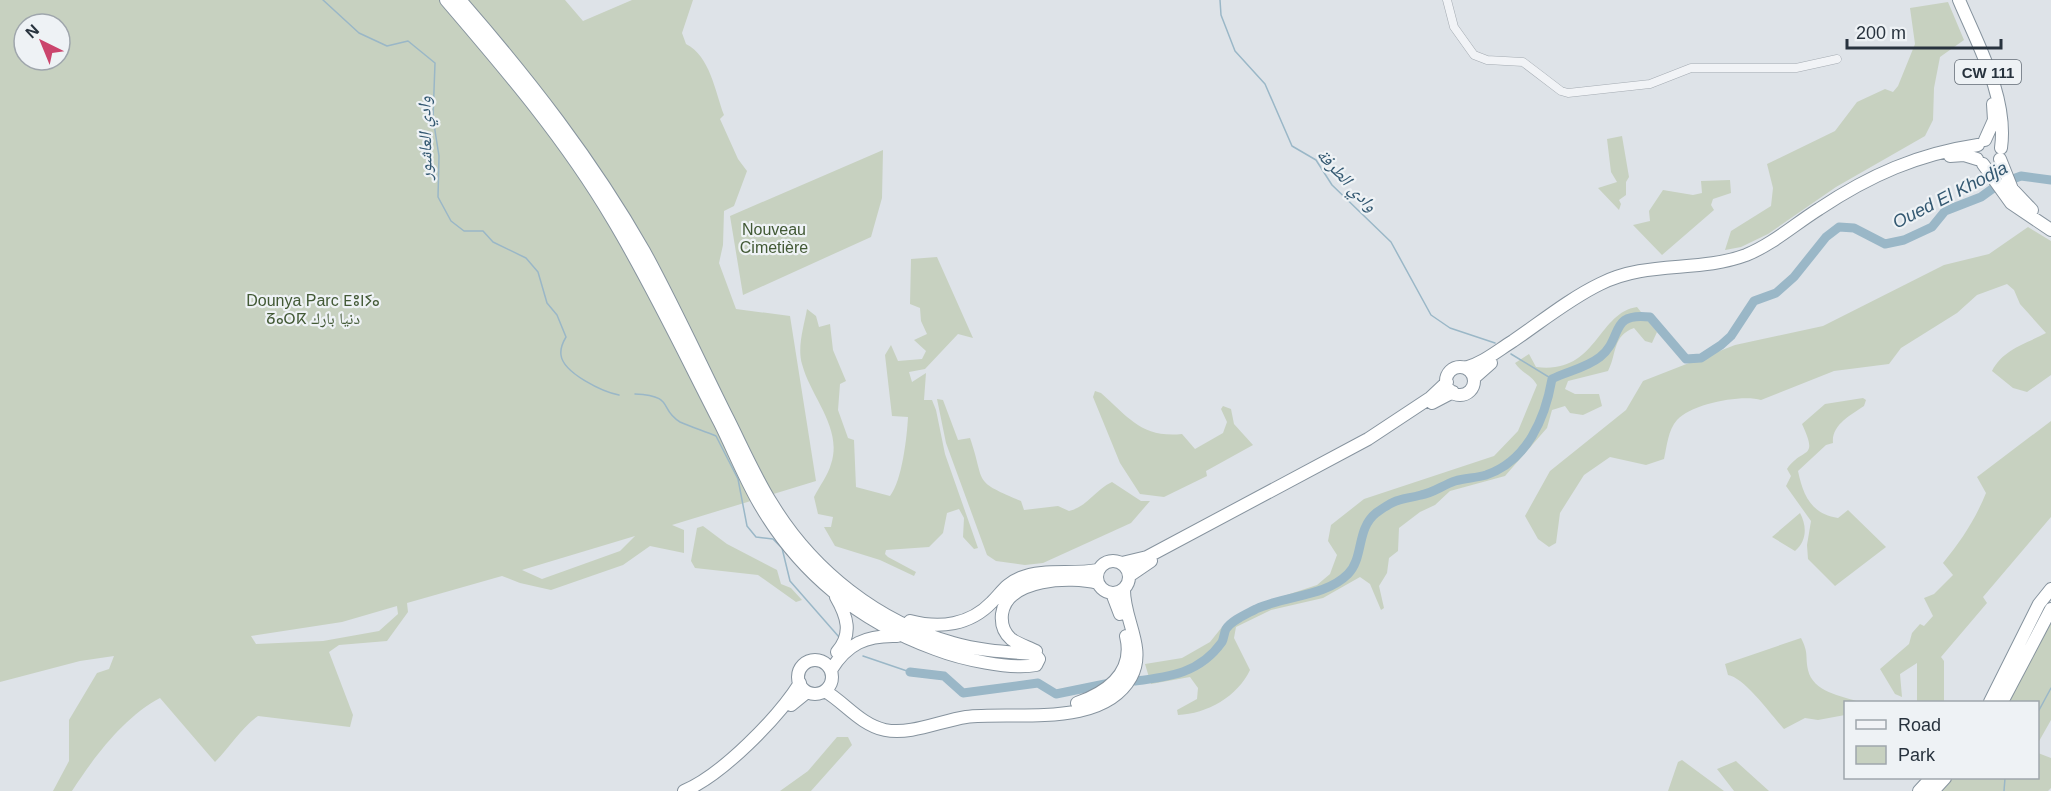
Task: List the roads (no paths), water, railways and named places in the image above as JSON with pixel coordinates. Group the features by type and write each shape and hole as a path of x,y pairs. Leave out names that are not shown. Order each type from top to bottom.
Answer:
{"highway":[{"path":"446,0 541,115 590,183 636,261 758,502 788,544 834,594 845,614 847,634 838,652 827,666 828,687 870,725 896,731 966,717 1045,716 1091,706 1122,688 1135,667 1136,646 1118,591"},
{"path":"460,0 547,104 619,209 654,270 758,480 786,525 831,575 885,615 917,631 956,644 1037,655"},
{"path":"1952,0 1987,86 1994,110 1994,120 1982,142 1980,162 1991,178"},
{"name":"CW 111","path":"1959,0 1999,102 2003,127 2001,153 2010,196 2051,222"},
{"path":"1118,591 1129,576 1146,564 1338,464 1450,387 1453,369 1470,373 1606,288 1648,274 1711,271 1747,262 1779,245 1861,191 1976,138 1994,120"},
{"path":"1993,140 2001,153 1992,165 1960,155 1941,154 1993,140"},
{"path":"1941,154 1965,162 1991,178 2010,196 2022,212 2051,230"},
{"path":"1450,387 1462,394 1468,392 1474,384 1470,373"},
{"path":"834,594 901,636 942,652 987,662 1034,665 1039,661 1034,650 1012,640 1003,628 1003,609 1010,596 1021,588 1033,584 1098,577 1110,561 1122,563 1147,557 1338,456 1450,387"},
{"path":"1122,563 1129,576"},
{"path":"885,615 924,625 955,624 983,610 1007,585 1019,578 1033,574 1098,577"},
{"path":"1098,577 1103,589 1118,591"},
{"path":"1990,701 2034,614 2051,589"},
{"path":"2003,701 2051,609"},
{"path":"827,666 857,642 878,636 901,636"},
{"path":"827,666 815,660 804,665 799,675 803,687 816,694 828,687"},
{"path":"684,791 704,781 729,760 803,687"},
{"path":"698,791 736,762 803,687"},
{"path":"1919,791 1929,779"},
{"path":"1933,791 1943,779"}],"street":[{"path":"1447,0 1454,27 1474,55 1487,60 1522,62 1561,91 1569,93 1650,84 1691,68 1796,68 1837,59"}],"waterway":[{"name":"وادي العاشور","path":"323,0 359,33 387,46 408,41 435,63 433,118 439,156 438,197 451,221 464,231 483,231 493,242 526,258 538,272 547,303 557,315 566,337 561,350 563,362 585,381 619,395"},
{"name":"وادي الطرفة","path":"1220,0 1221,15 1235,51 1265,84 1292,146 1316,160 1332,185 1391,242 1431,315 1450,328 1495,343"},
{"name":"Oued El Khodja","path":"1135,681 1160,678 1194,667 1213,652 1222,642 1226,629 1240,618 1268,604 1317,591 1339,582 1353,567 1365,527 1376,513 1389,505 1430,493 1455,481 1486,475 1513,460 1532,437 1539,423 1552,379 1600,357 1607,350 1622,322 1628,318 1650,317 1686,359 1701,358 1731,336 1754,301 1776,293 1794,277 1826,237 1839,227 1854,228 1885,244 1904,240 1932,227 1945,211 1981,197 1999,184 2021,176 2051,180"},
{"name":"وادي الطرفة","path":"1511,354 1552,379"},
{"path":"635,394 656,397 680,422 716,436 738,479 747,526 756,537 773,539 782,548 790,581 839,637"},
{"path":"863,656 910,672"},
{"name":"Oued El Khodja","path":"910,672 944,676 963,693 1038,683 1056,694 1110,683"},
{"path":"2039,710 2051,688"},
{"path":"2004,791 2005,779"}],"park label":[{"name":"Nouveau Cimetière","path":"774,238"},
{"name":"Dounya Parc ⴹⵓⵏⵢⴰ ⵒⴰⵔⴽ دنيا بارك","path":"313,309"}]}
